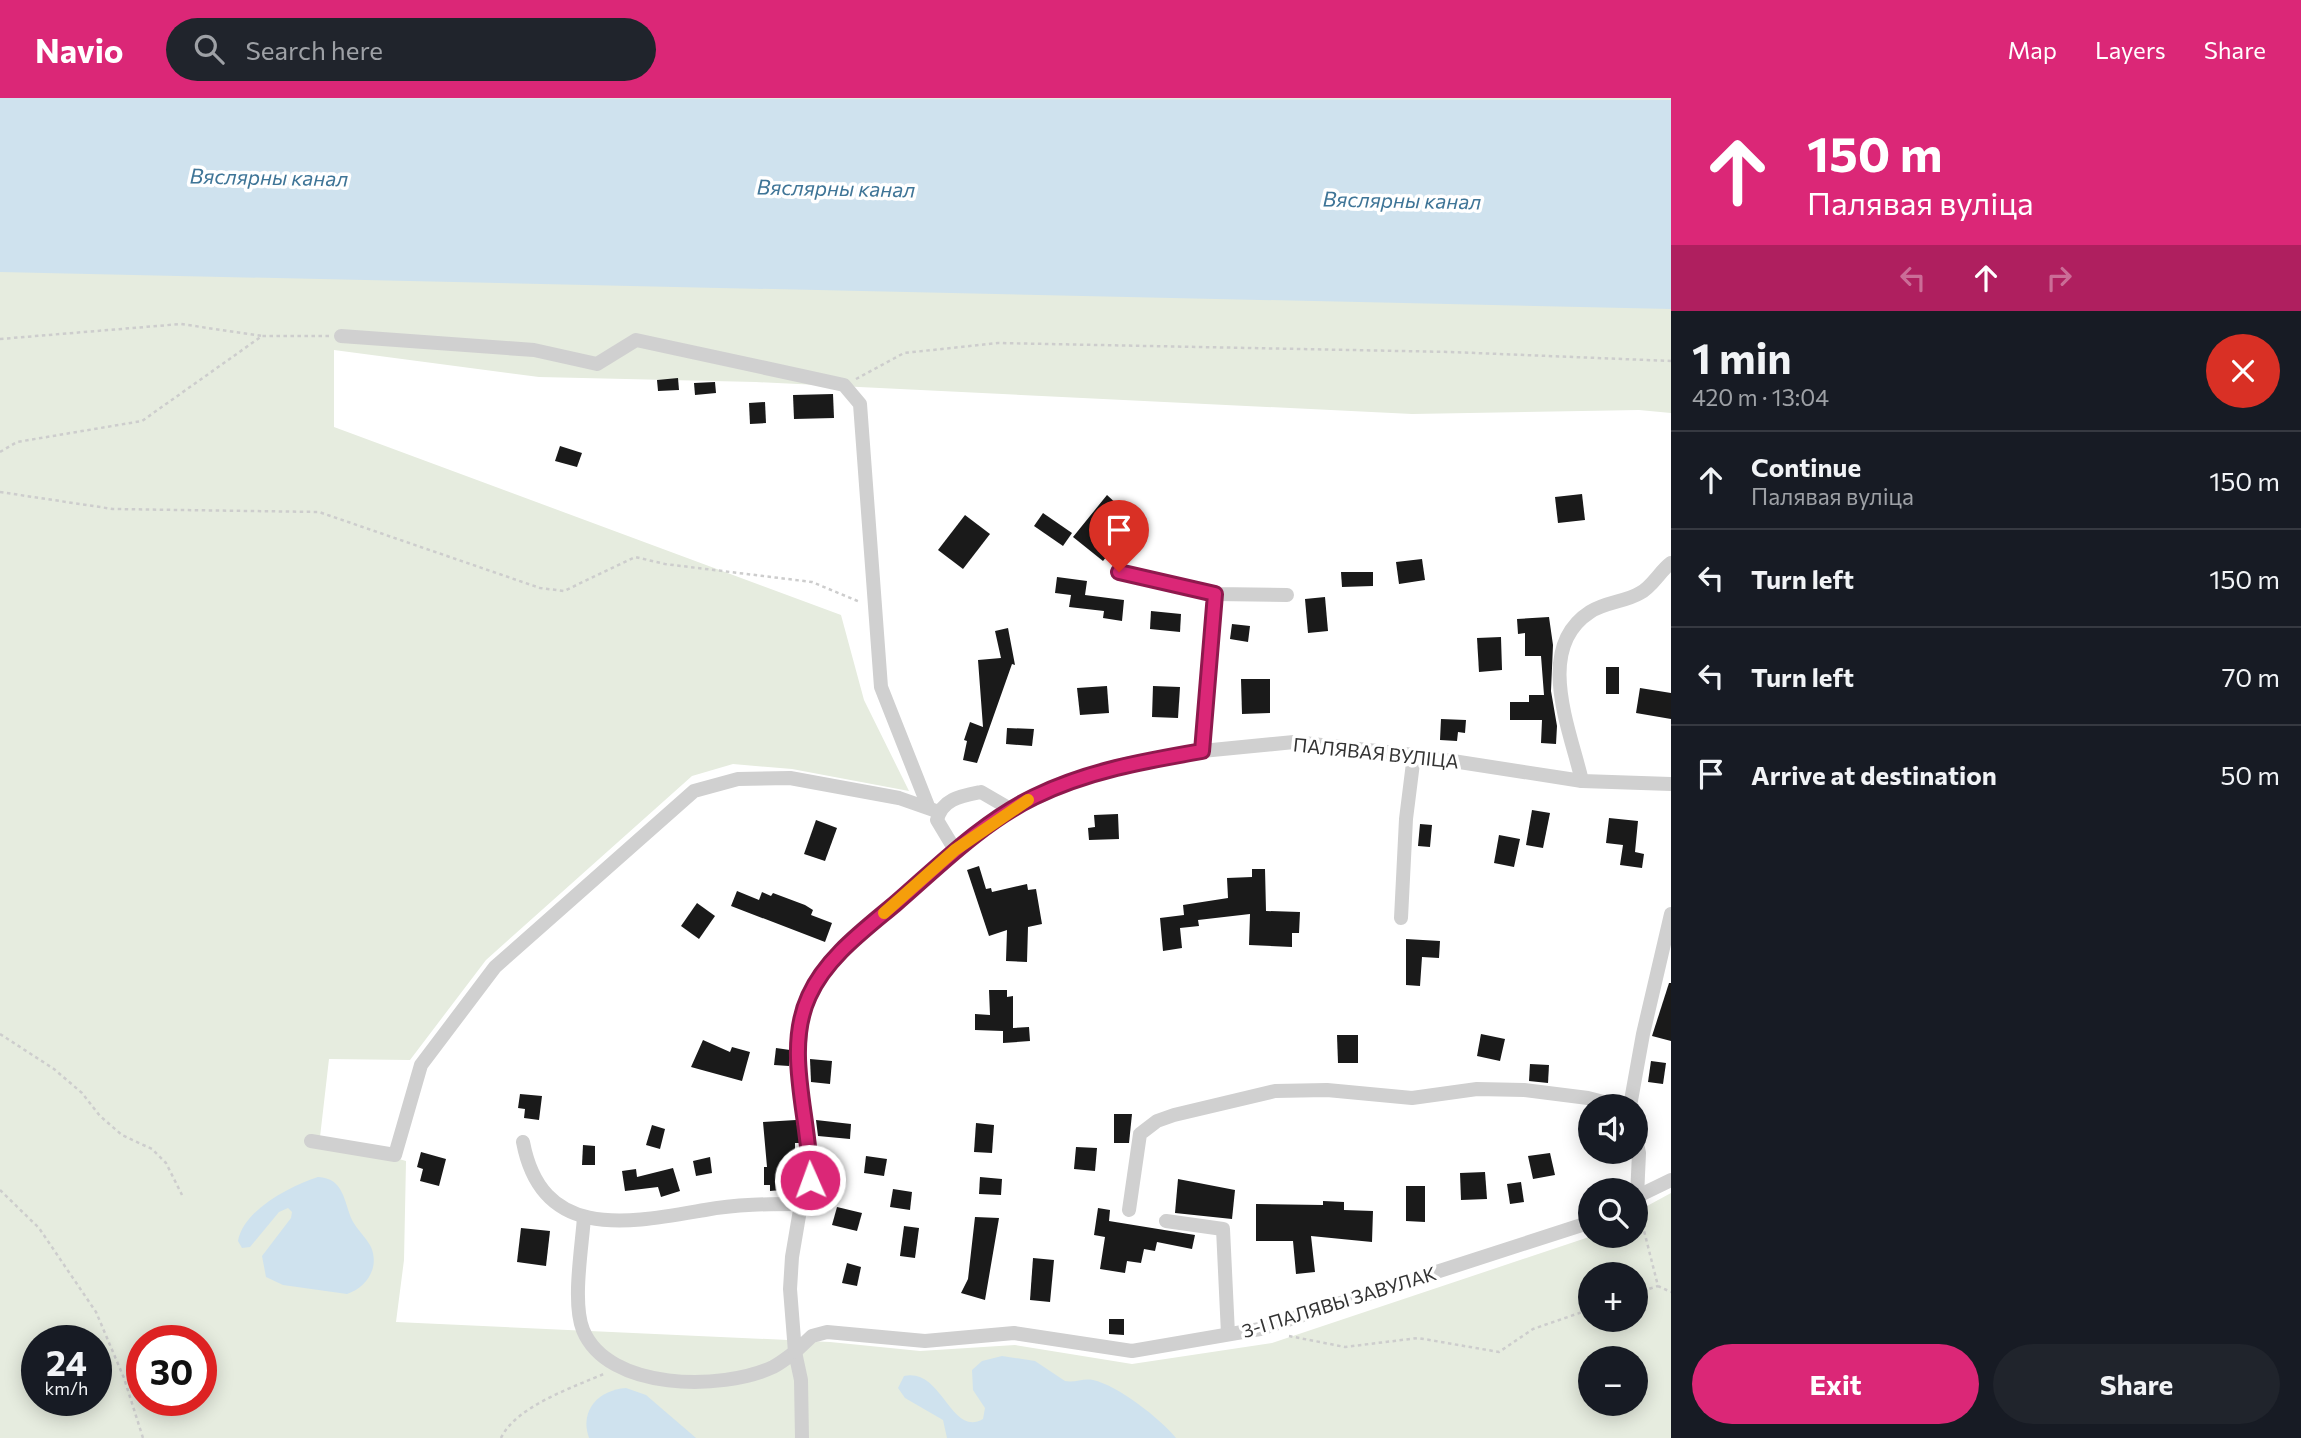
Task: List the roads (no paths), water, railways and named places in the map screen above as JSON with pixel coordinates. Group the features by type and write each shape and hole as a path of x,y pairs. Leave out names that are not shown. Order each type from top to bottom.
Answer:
{"street":[{"path":"341,336 534,350 597,364 636,341 844,385 860,404 873,608 881,687 937,820 955,850"},
{"path":"1582,780 1559,676 1560,654 1570,628 1592,611 1642,592 1671,564"},
{"path":"1119,572 1215,594 1287,595"},
{"path":"1202,751 1215,594"},
{"name":"ПАЛЯВАЯ ВУЛІЦА","path":"801,1204 810,1180 810,1155 799,1069 801,1024 809,996 829,964 955,850 1012,810 1065,784 1126,764 1202,751 1294,741 1414,755 1582,780 1671,784"},
{"path":"1401,918 1406,819 1414,755"},
{"path":"311,1141 395,1155 421,1066 495,967 694,791 738,779 790,778 934,809 949,801 981,792 1012,810"},
{"path":"1633,1094 1671,914"},
{"path":"1129,1210 1140,1133 1157,1121 1246,1097 1275,1091 1327,1090 1412,1098 1477,1089 1524,1090 1578,1097"},
{"path":"523,1142 528,1169 540,1187 554,1201 584,1217 631,1222 671,1218 718,1208 801,1204 790,1289 795,1352 801,1380 802,1438"},
{"path":"1648,1192 1671,1180"},
{"name":"3-І ПАЛЯВЫ ЗАВУЛАК","path":"584,1217 579,1301 582,1327 592,1347 619,1367 654,1379 737,1379 774,1367 812,1336 827,1332 925,1341 1014,1333 1132,1351 1260,1329 1578,1226"},
{"path":"1166,1221 1223,1229 1228,1334"}],"water":[{"name":"Вяслярны канал","path":"0,98 1671,100 1671,309 0,272"},
{"path":"318,1177 327,1178 338,1186 352,1220 369,1243 373,1255 370,1276 360,1287 347,1294 283,1285 266,1277 262,1256 291,1218 292,1212 288,1208 279,1212 250,1247 242,1248 238,1241 249,1219 270,1200"},
{"path":"1002,1356 1035,1361 1065,1381 1089,1380 1114,1388 1138,1404 1176,1438 947,1438 943,1420 905,1398 898,1388 904,1376 917,1376 928,1382 962,1419 972,1422 983,1419 985,1408 973,1390 972,1370 982,1361"},
{"path":"626,1388 646,1395 696,1438 589,1438 587,1419 594,1403 607,1393"}]}
